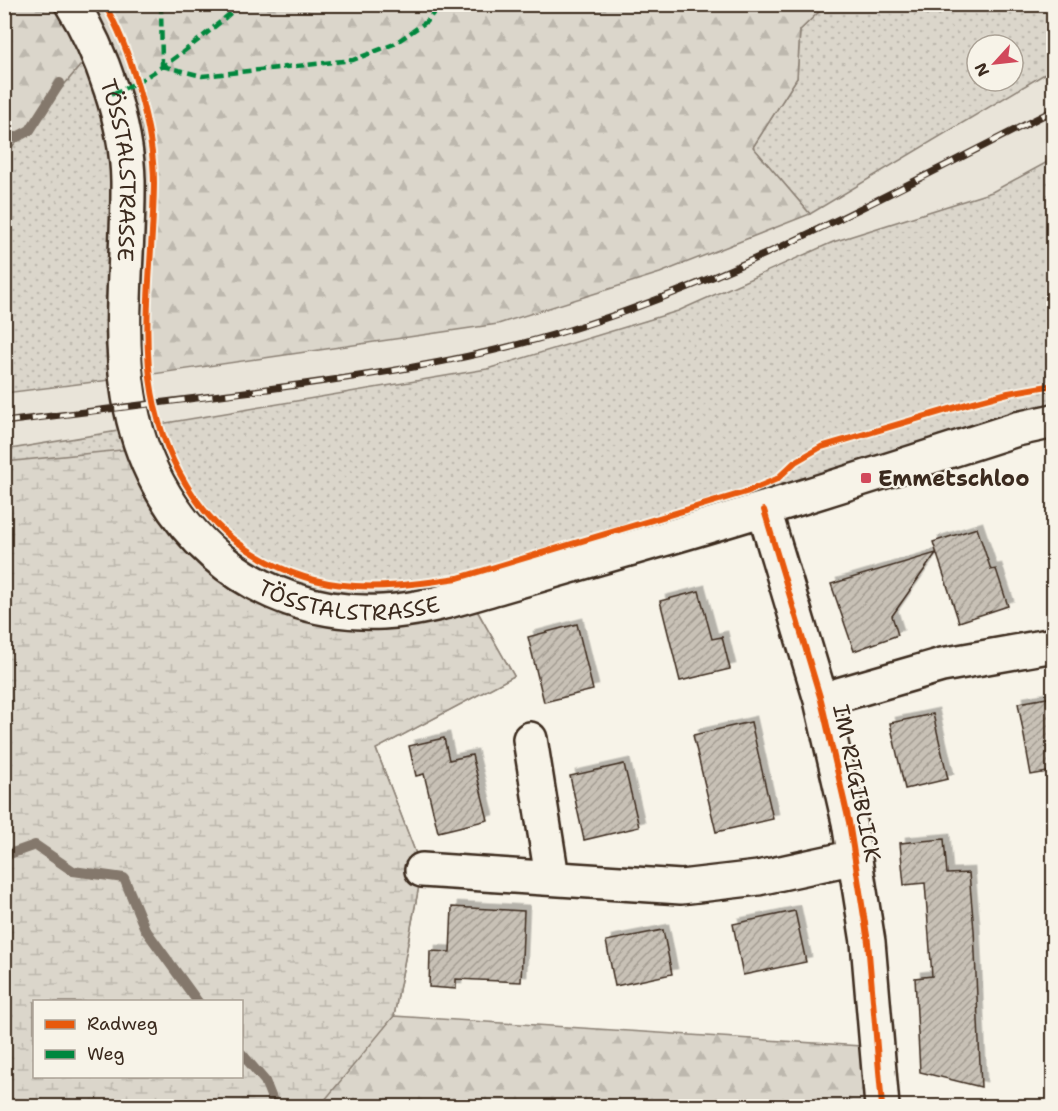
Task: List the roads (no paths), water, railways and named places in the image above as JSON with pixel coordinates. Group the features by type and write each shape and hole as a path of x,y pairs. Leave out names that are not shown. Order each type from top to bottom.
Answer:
{"main road":[{"name":"TÖSSTALSTRASSE","path":"72,4 96,47 112,94 128,178 124,347 126,378 134,426 147,462 166,500 200,542 220,560 271,591 329,608 381,612 438,604 764,510 1017,429 1053,421"},
{"name":"IM RIGIBLICK","path":"764,510 821,700 849,822 868,942 882,1107"},
{"name":"IM RIGIBLICK","path":"821,700 942,665 1053,645"},
{"path":"530,739 552,877"},
{"name":"IM RIGIBLICK","path":"422,870 681,886 758,878 855,857"}],"waterway":[{"path":"4,137 17,137 30,130 60,83"},
{"path":"4,856 35,845 73,871 124,878 145,929 197,1000"},
{"path":"243,1055 265,1081 275,1106"}],"railway":[{"path":"4,422 372,374 452,360 569,330 632,309 755,259 1054,110"}],"place":[{"name":"Emmetschloo","path":"866,478"}]}
